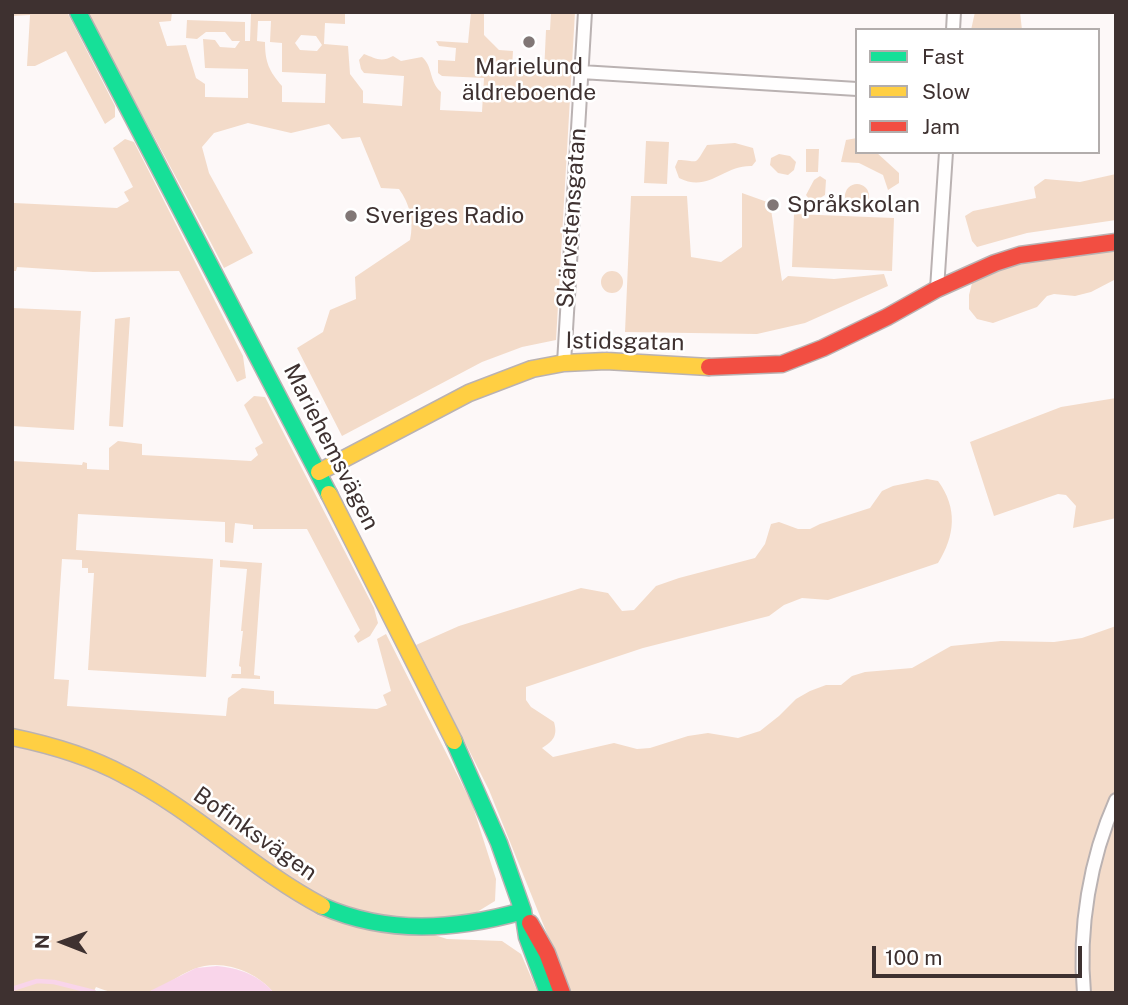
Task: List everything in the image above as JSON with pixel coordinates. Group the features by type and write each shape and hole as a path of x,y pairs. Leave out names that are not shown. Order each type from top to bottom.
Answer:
{"street":[{"name":"Mariehemsvägen","path":"78,12 319,472 449,729 483,803 523,911 547,953 562,993"},
{"name":"Skärvstensgatan","path":"564,363 585,12"},
{"path":"581,72 855,89"},
{"path":"937,289 946,154"},
{"name":"Istidsgatan","path":"319,472 490,383 532,369 564,363 623,361 745,368 782,364 887,317 975,271 1020,255 1116,242"},
{"name":"Bofinksvägen","path":"12,737 87,758 132,780 179,809 297,893 348,915 414,929 465,926 523,911"},
{"path":"1084,993 1083,953 1089,891 1102,838 1116,800"},
{"name":"Mariehemsvägen","path":"523,911 527,937 548,993"}],"shaded area":[{"path":"12,12 67,12 115,106 115,117 105,124 66,51 35,66 27,66 30,15 12,16"},
{"path":"87,12 172,12 171,21 159,22 167,46 186,45 196,78 205,84 205,97 248,98 248,69 205,68 203,39 215,40 220,47 235,48 240,41 232,41 225,32 206,32 197,39 186,38 187,20 245,22 245,41 250,41 251,14 345,12 345,24 325,23 324,44 348,46 350,74 363,91 363,103 402,106 404,76 364,73 359,60 364,54 381,59 393,56 401,61 422,57 441,92 440,110 482,112 484,78 442,76 438,73 438,60 455,61 456,48 439,46 436,41 468,43 471,12 484,12 484,35 499,50 513,51 512,67 531,68 531,73 544,73 546,30 550,30 551,12 575,12 556,340 522,347 482,362 342,436 297,348 323,332 330,310 356,299 355,277 410,240 411,220 403,195 399,189 381,188 360,137 342,139 329,124 291,133 248,123 214,133 202,147 209,173 253,253 224,268","holes":["258,21 271,21 270,42 282,43 282,72 326,74 325,103 282,102 282,86 269,66 265,42 257,41","301,35 316,36 322,45 317,51 300,50 295,43"]},
{"path":"975,12 1020,12 1022,28 971,28"},
{"path":"855,138 855,154 878,154 899,173 899,183 888,190 883,175 859,163 841,162 846,140"},
{"path":"125,139 134,142 243,356 246,378 237,382 179,271 93,272 17,267 16,271 12,271 12,192 14,203 117,208 129,201 124,192 133,187 113,148"},
{"path":"646,141 669,142 667,184 644,183"},
{"path":"735,143 753,148 756,161 752,166 733,170 708,181 690,182 679,178 675,167 678,160 696,161 707,145"},
{"path":"806,149 819,149 818,172 806,172"},
{"path":"779,154 790,156 796,162 794,170 788,175 778,173 770,165 771,158"},
{"path":"1116,174 1116,220 1027,233 977,247 972,241 965,216 973,211 1036,198 1034,187 1045,179 1080,182"},
{"path":"820,176 826,180 825,195 812,203 806,195 814,180"},
{"path":"857,184 866,187 869,196 866,205 857,208 848,205 845,196 848,187"},
{"path":"742,193 770,203 782,281 788,276 834,279 884,274 888,286 805,323 757,334 625,332 631,196 687,196 691,257 721,262 742,247"},
{"path":"794,214 894,218 892,271 792,267"},
{"path":"1116,242 1116,279 1091,292 1075,296 1047,296 1037,307 993,323 977,319 969,309 969,295 975,271"},
{"path":"612,271 620,274 623,282 620,290 612,293 604,290 601,282 604,274"},
{"path":"12,308 81,311 74,430 12,426"},
{"path":"130,317 123,427 109,426 115,319"},
{"path":"254,396 265,397 374,608 378,623 370,636 358,643 354,636 360,630 307,529 253,529 253,525 235,523 233,543 225,542 225,522 78,514 76,550 213,559 206,677 88,670 94,573 88,573 88,568 82,568 82,560 62,559 54,679 69,680 67,706 226,716 228,698 242,688 274,691 274,704 377,709 387,705 383,695 391,691 377,639 386,634 472,804 496,879 495,901 477,912 416,929 447,939 502,941 521,954 538,993 274,993 258,978 248,973 215,965 194,969 157,989 138,994 107,991 96,987 93,993 12,993 12,461 82,465 83,462 87,463 87,469 109,470 109,448 118,441 142,444 142,455 251,461 258,455 255,448 263,443 244,405"},
{"path":"1116,398 1116,518 1073,528 1076,506 1066,495 1058,494 994,516 970,442 1061,407"},
{"path":"927,479 938,481 949,501 951,512 951,532 938,563 828,600 802,598 784,605 769,616 643,648 526,687 526,700 531,707 554,722 554,738 542,748 553,757 614,743 637,749 650,748 688,736 708,733 738,738 760,731 796,699 810,691 826,685 841,685 852,676 865,672 912,668 951,646 1001,641 1054,642 1082,638 1116,626 1116,993 571,993 489,790 416,645 459,626 581,588 608,593 622,611 634,610 656,586 755,558 765,544 771,524 779,522 798,529 810,529 870,508 882,491 893,486"},
{"path":"220,560 262,563 254,675 260,676 260,679 231,678 232,674 241,674 241,631 247,569 220,567"},
{"path":"217,966 248,974 262,981 274,993 146,993 196,968"}],"waterway":[{"path":"12,989 37,981 54,982 94,992"}],"traffic: fast":[{"path":"78,12 329,494"},
{"path":"454,741 499,843 523,911 527,937 548,993"},
{"path":"322,906 372,922 422,926 472,922 523,911"}],"traffic: slow":[{"path":"319,472 469,393 532,369 564,363 606,361 709,367"},
{"path":"329,494 454,741"},
{"path":"12,737 97,762 150,789 272,875 322,906"}],"traffic: jam":[{"path":"709,367 782,364 823,348 937,289 995,263 1020,255 1116,242"},
{"path":"530,923 547,953 562,993"}],"place":[{"name":"Marielund äldreboende","path":"529,42"},
{"name":"Språkskolan","path":"773,205"},
{"name":"Sveriges Radio","path":"351,216"}]}
